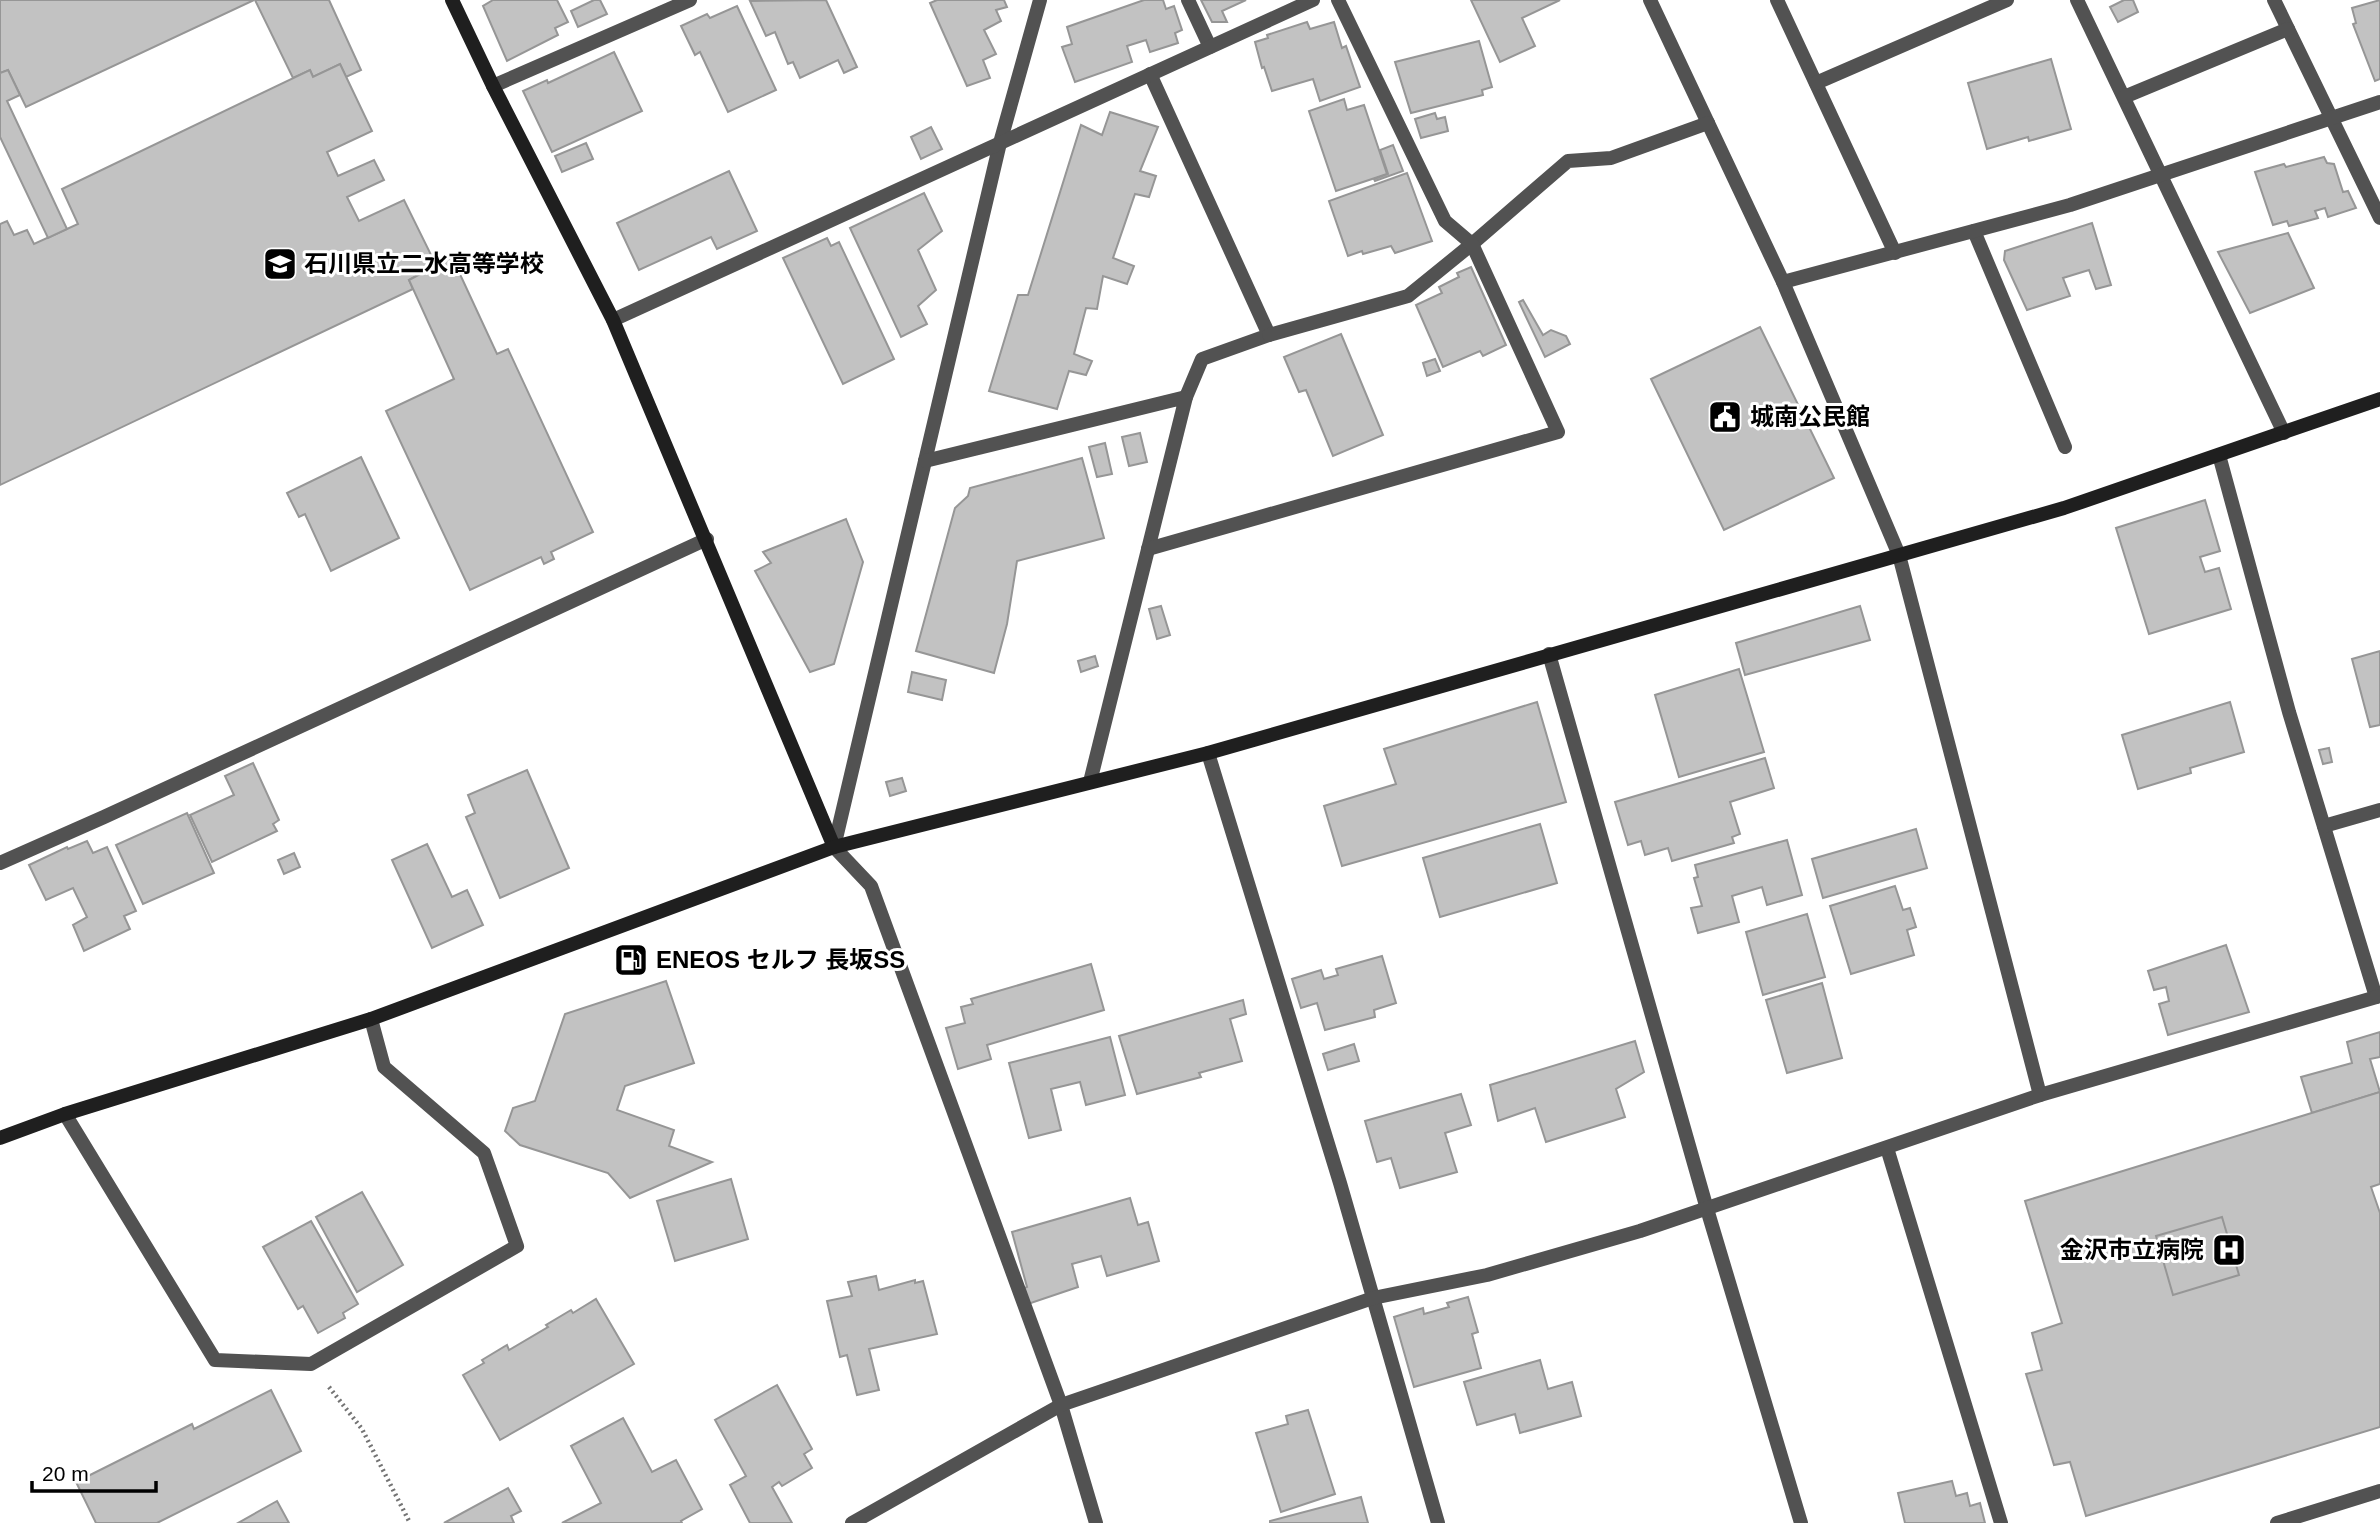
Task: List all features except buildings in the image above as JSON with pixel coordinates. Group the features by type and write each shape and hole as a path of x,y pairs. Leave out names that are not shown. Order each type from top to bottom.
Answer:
{"street":[{"path":"452,0 613,320 834,847 871,886 1061,1405 1096,1523"},
{"path":"493,86 690,0"},
{"path":"834,847 1000,143 1040,0"},
{"path":"1188,0 1210,47"},
{"path":"613,320 1313,0"},
{"path":"1149,549 1558,432 1472,244 1445,221 1338,0"},
{"path":"1650,0 1783,282 1899,555 2040,1095"},
{"path":"1777,0 1895,253"},
{"path":"1816,83 2007,0"},
{"path":"2077,0 2284,433"},
{"path":"2274,0 2380,218"},
{"path":"2124,97 2288,29"},
{"path":"1150,74 1269,335"},
{"path":"1783,282 2070,205 2380,102"},
{"path":"1090,782 1186,397 1202,359 1269,335 1408,296 1568,161 1611,158 1708,123"},
{"path":"1974,231 2065,447"},
{"path":"925,461 1186,397"},
{"path":"0,1138 65,1114 371,1019 834,847 1208,753 2064,508 2380,399"},
{"path":"852,1523 1061,1405 1373,1298 1488,1275 1707,1209 2040,1095 2378,996 2289,712 2219,455"},
{"path":"0,863 707,539"},
{"path":"1549,654 1707,1209 1801,1523"},
{"path":"1208,753 1340,1183 1438,1523"},
{"path":"2324,826 2380,810"},
{"path":"65,1114 215,1360 311,1364 517,1246 484,1153 384,1067 371,1019"},
{"path":"1887,1148 2001,1523"},
{"path":"2277,1523 2380,1491"}],"path":[{"path":"311,1364 362,1429 410,1523"}],"place":[{"name":"石川県立二水高等学校","path":"280,264"},
{"name":"城南公民館","path":"1725,417"},
{"name":"ENEOS セルフ 長坂SS","path":"631,960"},
{"name":"金沢市立病院","path":"2229,1250"}]}
